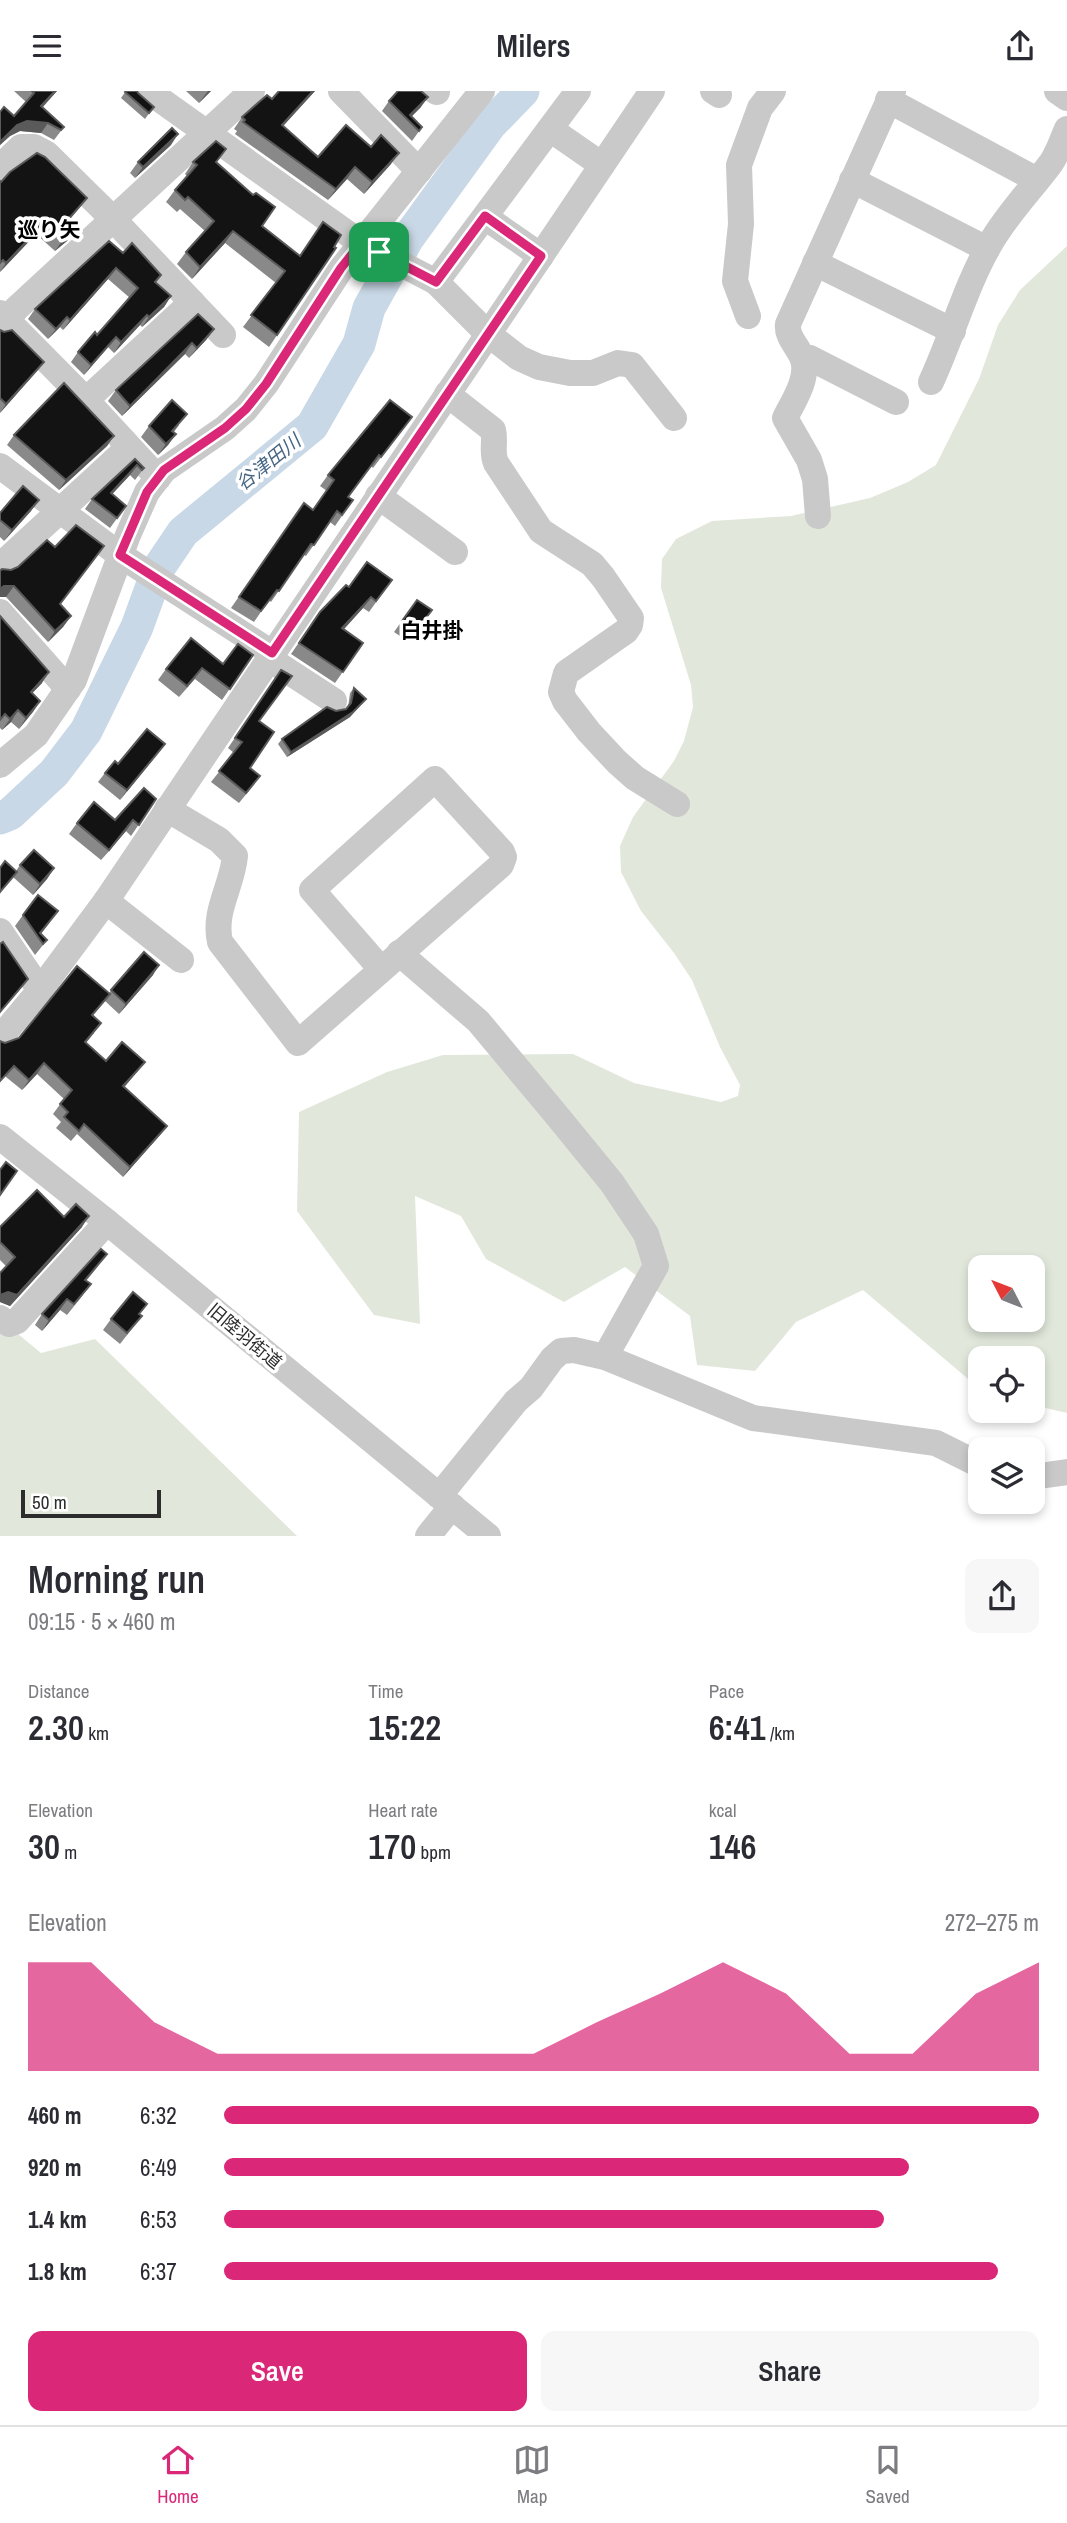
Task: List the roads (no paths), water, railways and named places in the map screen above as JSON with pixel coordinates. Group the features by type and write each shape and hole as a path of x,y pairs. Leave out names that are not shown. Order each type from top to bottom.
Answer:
{"street":[{"path":"148,91 370,247 430,279 488,334 520,358 539,367 570,373 593,373 618,363 632,365 674,418"},
{"path":"158,478 86,400 2,320 252,91"},
{"path":"341,91 419,170"},
{"path":"0,765 36,735 74,680 131,561 147,492 176,461 225,428 246,409 266,384 341,268 370,247 419,170 482,91"},
{"path":"430,279 485,216 578,91"},
{"path":"0,1038 40,990 106,901 652,91"},
{"path":"748,316 735,281 741,224 739,165 760,108 773,91"},
{"path":"1057,91 1067,98"},
{"path":"818,516 815,479 809,460 785,418 804,374 804,360 788,330 788,324 890,95 1037,180"},
{"path":"550,129 602,165"},
{"path":"931,382 987,249 1005,218 1053,160 1067,129"},
{"path":"0,167 21,147 34,147 47,154 223,335"},
{"path":"852,180 987,249"},
{"path":"485,216 541,256"},
{"path":"815,263 953,331"},
{"path":"86,400 192,302"},
{"path":"804,360 810,358 896,401"},
{"path":"447,394 493,430 493,455 496,463 541,531 592,564 631,618 626,631 566,673 561,692 565,702 617,762 635,778 677,804"},
{"path":"0,566 129,447"},
{"path":"0,466 131,561 199,605 334,701"},
{"path":"378,496 455,552"},
{"path":"0,612 68,689"},
{"path":"167,809 219,840 235,856 234,867 219,911 217,928 220,942 298,1043 390,961 501,865 504,857 435,779 312,890 390,961 478,1021 612,1183 646,1234 653,1249 656,1266 605,1357"},
{"path":"106,901 181,960"},
{"path":"0,931 40,990"},
{"name":"旧陸羽街道","path":"0,1137 488,1536"},
{"path":"0,1318 9,1324 17,1321 107,1222"},
{"path":"428,1536 445,1501 516,1401 531,1388 552,1359 561,1352 574,1350 605,1357 753,1418 936,1443 968,1459"},
{"path":"1045,1475 1067,1472"}],"waterway":[{"name":"谷津田川","path":"0,818 10,814 54,773 86,731 137,627 158,569 183,532 312,426 359,344 369,308 408,238 490,125 523,91"}],"district":[{"name":"巡り矢","path":"49,229"},
{"name":"白井掛","path":"432,630"}]}
